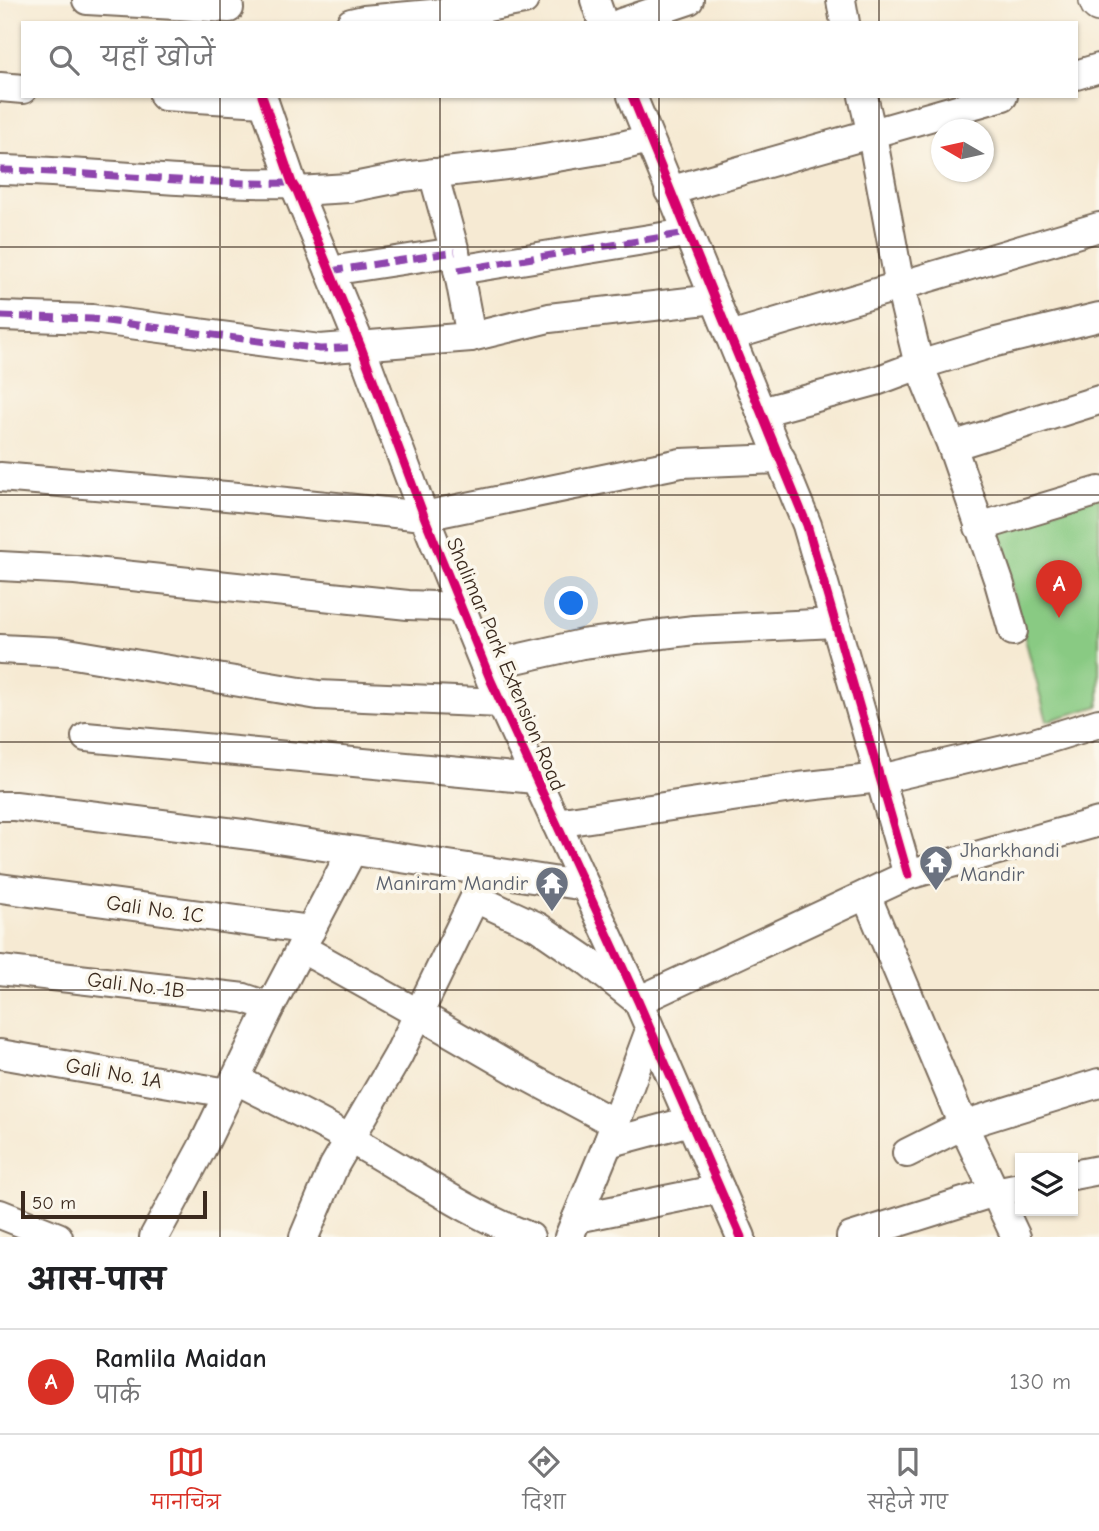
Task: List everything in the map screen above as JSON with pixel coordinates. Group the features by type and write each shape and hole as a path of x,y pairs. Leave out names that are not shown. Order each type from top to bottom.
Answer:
{"street":[{"path":"87,0 230,10"},
{"path":"360,21 466,10 524,0"},
{"path":"595,0 602,21"},
{"path":"627,21 689,0"},
{"path":"841,0 845,21"},
{"path":"1078,74 1099,68"},
{"path":"0,87 21,89"},
{"path":"230,98 263,99"},
{"path":"633,98 807,525 908,875"},
{"path":"863,98 900,286 919,365 952,446 1013,631"},
{"path":"669,191 996,98"},
{"name":"Shalimar Park Extension Road","path":"263,99 424,516 500,703 638,1001 741,1237"},
{"path":"0,170 349,188 404,177 514,164 649,139"},
{"path":"433,173 457,261 471,337"},
{"path":"730,336 1099,227"},
{"path":"330,271 457,261 687,233"},
{"path":"0,316 92,319 320,349 471,337 549,318 715,299"},
{"path":"761,412 879,380 996,342 1099,317"},
{"path":"952,446 1099,400"},
{"path":"0,477 424,516 681,463 780,460"},
{"path":"979,527 1099,491"},
{"path":"0,566 75,570 408,605 460,607"},
{"path":"485,667 582,644 656,634 835,623"},
{"path":"0,649 62,652 318,695 500,703"},
{"path":"556,823 799,787 889,777 1034,743 1099,723"},
{"path":"86,737 535,779"},
{"path":"0,806 251,835 585,886"},
{"path":"475,898 538,927 589,962 638,1001 908,875 1099,822"},
{"path":"154,1237 352,851"},
{"path":"304,1237 334,1166 398,1056 488,872"},
{"name":"Gali No. 1C","path":"0,888 306,939"},
{"path":"866,895 963,1125 1008,1189 1016,1237"},
{"path":"306,939 612,1133 690,1121"},
{"name":"Gali No. 1B","path":"0,970 244,998 270,1007"},
{"path":"573,1228 650,1030"},
{"name":"Gali No. 1A","path":"0,1054 232,1086 350,1139 445,1195 508,1229 530,1237"},
{"path":"907,1153 963,1125 1099,1083"},
{"path":"1078,1174 1099,1170"},
{"path":"573,1228 720,1189"},
{"path":"851,1237 1008,1189"},
{"path":"0,1214 58,1237"}],"green space":[{"path":"1099,496 1099,706 1047,721 996,530"}],"marked path":[{"path":"0,170 219,182 292,183"},
{"path":"458,270 687,233"},
{"path":"330,271 455,252"},
{"path":"0,316 92,319 320,349 361,347"}],"cycle path":[{"path":"263,98 292,183 361,347 424,516 491,681 638,1001 741,1237"},
{"path":"633,98 807,525 908,875"}],"place":[{"name":"Ramlila Maidan","path":"1059,618"},
{"name":"Jharkhandi Mandir","path":"936,892"},
{"name":"Maniram Mandir","path":"552,913"}]}
